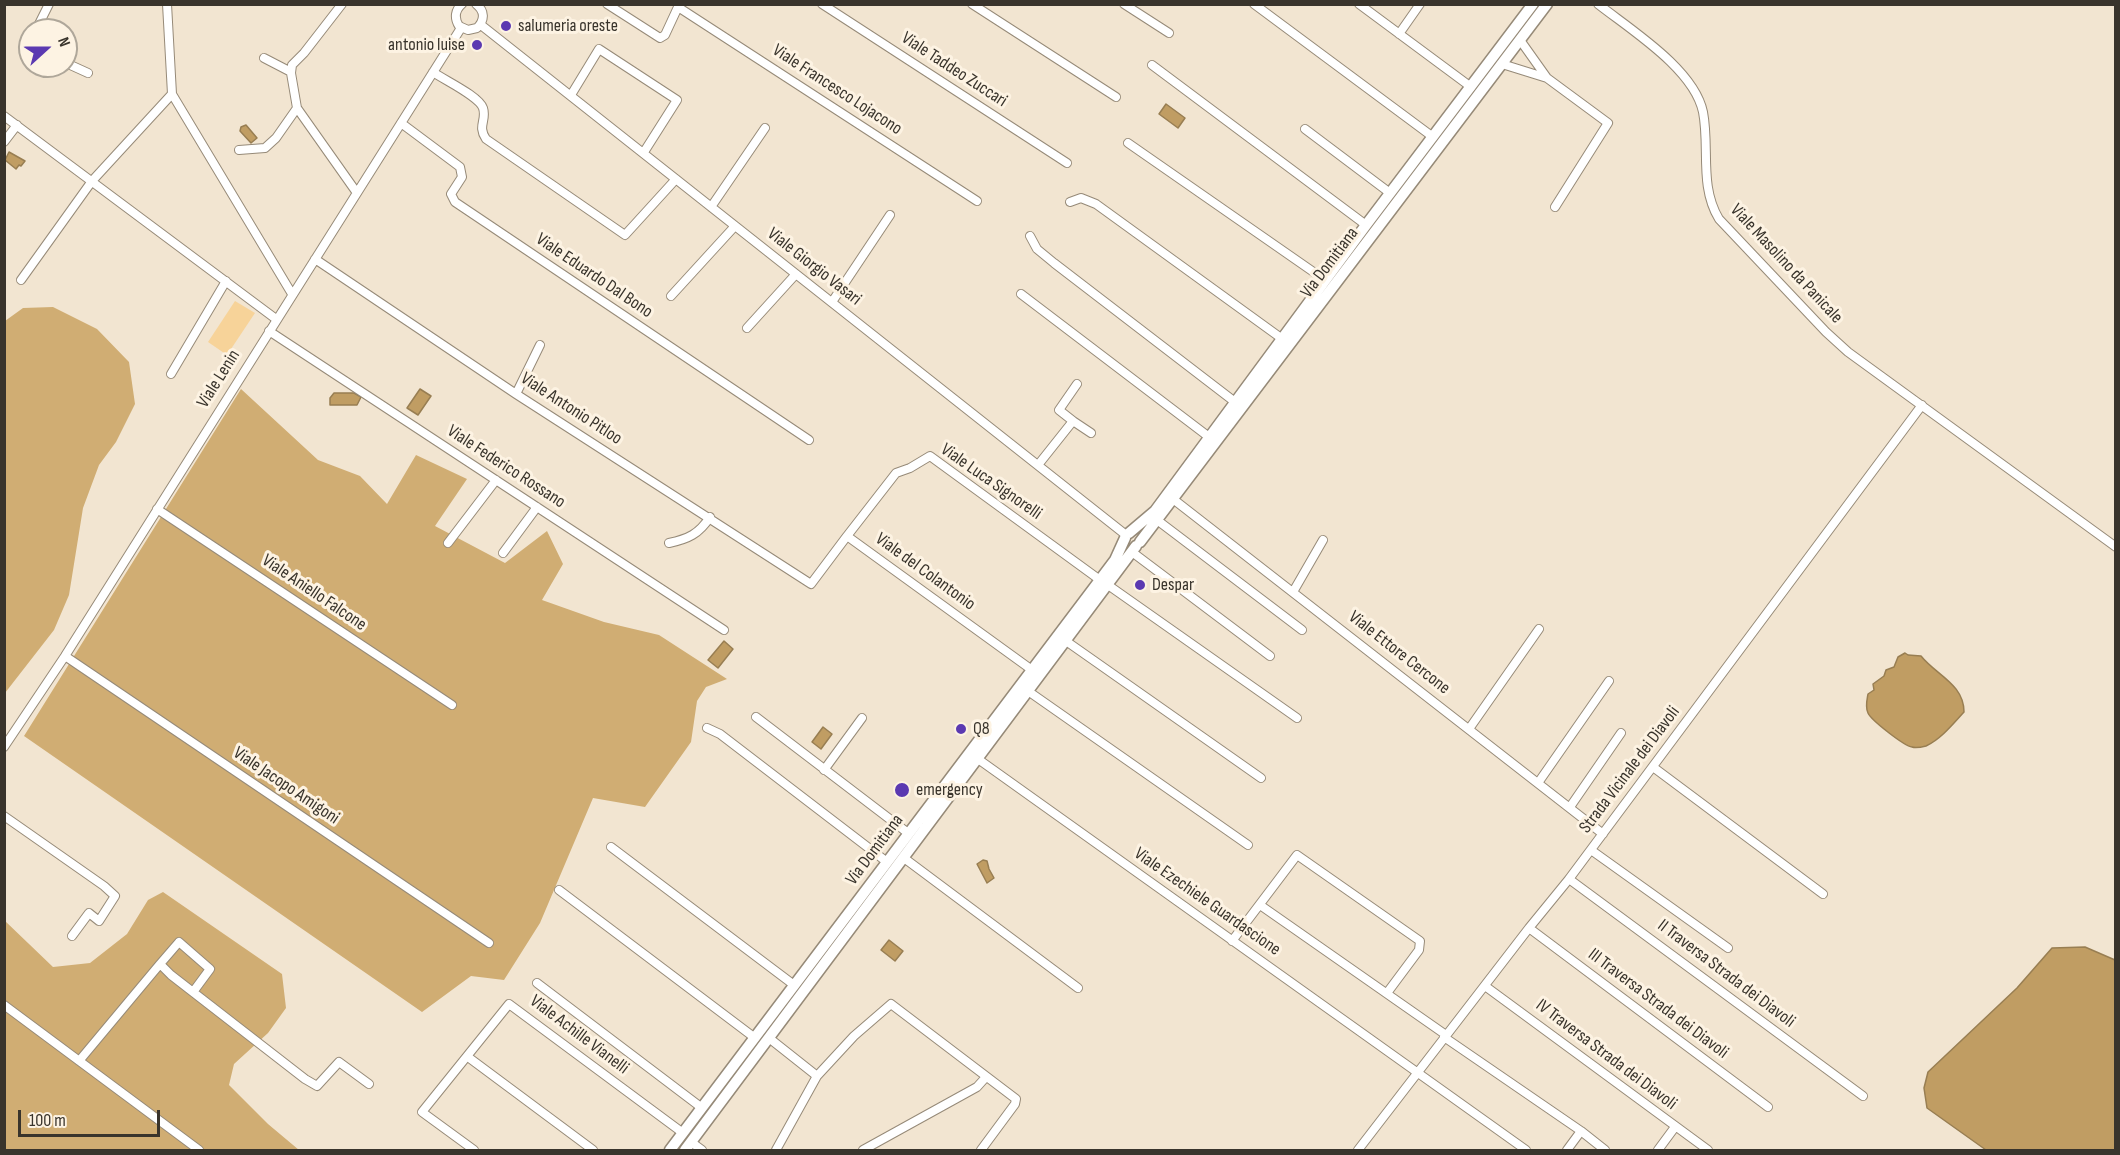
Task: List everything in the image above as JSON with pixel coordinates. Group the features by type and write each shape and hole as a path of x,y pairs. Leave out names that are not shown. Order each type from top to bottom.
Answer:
{"main road":[{"name":"Via Domitiana","path":"688,1146 1066,641 1104,583 1127,535 1155,511 1281,338 1533,4"},
{"name":"Via Domitiana","path":"670,1150 1032,670 1157,520 1546,4"},
{"path":"1127,535 1127,545 1136,547"}],"street":[{"path":"42,18 49,4"},
{"path":"167,4 172,94 292,294"},
{"path":"342,4 292,65 291,72 297,108 357,193"},
{"name":"Viale Francesco Lojacono","path":"607,4 660,38 665,35 678,7 977,201"},
{"name":"Viale Taddeo Zuccari","path":"822,4 1067,163"},
{"path":"972,4 1116,97"},
{"path":"1124,4 1169,33"},
{"path":"1254,4 1433,137"},
{"path":"1359,4 1471,87"},
{"path":"1399,34 1420,4"},
{"name":"Viale Masolino da Panicale","path":"1598,4 1657,51 1695,91 1703,113 1708,192 1712,207 1719,219 1836,342 2115,547"},
{"path":"459,5 455,17 461,28 473,30 481,25 483,15 477,5"},
{"name":"Viale Giorgio Vasari","path":"481,25 1127,535"},
{"name":"Viale Lenin","path":"4,747 65,656 461,28"},
{"path":"1520,40 1547,78 1608,123 1555,207"},
{"path":"571,95 599,49 677,100 644,152"},
{"path":"264,58 291,72"},
{"path":"1502,64 1547,78"},
{"path":"1152,65 1366,225"},
{"path":"78,68 88,73"},
{"path":"433,72 479,101 484,116 482,132 486,139 625,235 676,179"},
{"path":"21,280 92,181 172,94"},
{"path":"239,150 265,148 276,138 297,108"},
{"path":"4,116 276,320"},
{"name":"Viale Eduardo Dal Bono","path":"401,123 460,167 462,177 451,194 454,202 809,440"},
{"path":"4,142 17,126"},
{"path":"711,207 765,128"},
{"path":"1305,129 1390,193"},
{"path":"1128,143 1325,280"},
{"path":"1070,202 1082,198 1096,204 1281,338"},
{"path":"832,302 890,215"},
{"path":"671,296 735,226"},
{"path":"1030,236 1037,249 1054,263 1235,402"},
{"name":"Viale Antonio Pitloo","path":"315,259 516,394 811,584"},
{"path":"747,328 796,274"},
{"path":"171,374 226,281"},
{"path":"1022,294 1209,437"},
{"name":"Viale Federico Rossano","path":"269,331 724,630"},
{"path":"516,394 540,345"},
{"path":"1077,384 1059,410 1091,433"},
{"name":"Strada Vicinale dei Diavoli","path":"1358,1150 1591,850 1922,405"},
{"path":"1038,465 1073,421"},
{"name":"Viale Luca Signorelli","path":"847,536 896,473 930,456 1104,583"},
{"path":"448,543 496,480"},
{"name":"Viale Ettore Cercone","path":"1173,499 1603,834"},
{"path":"503,552 537,507"},
{"name":"Viale Aniello Falcone","path":"157,509 452,705"},
{"path":"669,543 685,540 702,530 710,518"},
{"path":"1157,520 1302,630"},
{"name":"Viale del Colantonio","path":"811,584 847,536 1032,670"},
{"path":"1293,592 1323,540"},
{"path":"1136,547 1270,656"},
{"path":"1104,583 1297,718"},
{"path":"1469,729 1539,629"},
{"path":"1066,641 1262,777"},
{"name":"Viale Jacopo Amigoni","path":"65,656 489,943"},
{"path":"1538,783 1609,681"},
{"path":"1028,691 1248,845"},
{"path":"756,717 908,833"},
{"path":"824,770 862,718"},
{"path":"707,728 720,734 887,862"},
{"path":"1570,807 1621,733"},
{"name":"Viale Ezechiele Guardascione","path":"978,759 1526,1150"},
{"path":"1653,768 1823,894"},
{"path":"4,816 115,896 99,921 89,913 72,936"},
{"path":"611,847 794,985"},
{"path":"1591,850 1728,948"},
{"path":"1232,941 1297,855 1420,941 1419,950 1387,993"},
{"path":"904,858 1078,988"},
{"name":"II Traversa Strada dei Diavoli","path":"1569,879 1863,1096"},
{"path":"559,890 755,1038"},
{"path":"1260,905 1605,1150"},
{"name":"III Traversa Strada dei Diavoli","path":"1529,928 1768,1107"},
{"path":"79,1061 179,942 210,969 193,992"},
{"path":"160,964 171,975 317,1086 339,1062 369,1084"},
{"path":"537,983 702,1108"},
{"name":"IV Traversa Strada dei Diavoli","path":"1485,986 1708,1150"},
{"name":"Viale Achille Vianelli","path":"474,1150 423,1112 509,1004 683,1133"},
{"path":"776,1150 817,1076 854,1036 891,1004 1016,1100 981,1150"},
{"path":"4,1005 199,1150"},
{"path":"769,1038 817,1076"},
{"path":"468,1057 593,1150"},
{"path":"863,1150 977,1087 986,1077"},
{"path":"1658,1150 1676,1127"},
{"path":"1568,1150 1581,1131"},
{"path":"688,1146 702,1150"}],"shaded area":[{"path":"1166,104 1185,118 1178,128 1159,114"},
{"path":"246,125 257,138 251,143 240,131 241,127"},
{"path":"9,152 25,161 21,166 19,165 16,169 5,160"},
{"path":"235,301 255,313 227,355 208,342"},
{"path":"53,307 97,329 129,362 135,404 116,442 99,465 83,508 69,595 54,630 5,693 5,321 23,308"},
{"path":"241,389 318,460 360,476 387,504 416,455 467,479 435,526 505,563 547,531 563,564 542,600 604,622 659,635 727,679 706,687 697,701 691,742 645,807 593,798 540,923 504,980 471,976 422,1012 24,736"},
{"path":"420,389 431,396 418,415 407,408"},
{"path":"334,393 354,393 361,397 357,405 330,405 330,398"},
{"path":"724,641 733,649 718,668 708,660"},
{"path":"1905,653 1921,656 1954,687 1963,702 1964,712 1942,735 1924,746 1908,746 1888,732 1868,713 1866,703 1868,694 1874,690 1873,684 1884,676 1886,670 1894,667 1898,657"},
{"path":"823,727 832,734 821,749 812,742"},
{"path":"983,860 987,861 994,878 987,883 977,864"},
{"path":"163,892 282,974 286,1008 268,1033 234,1064 229,1085 268,1124 299,1150 5,1150 4,920 53,967 90,963 127,934 148,900"},
{"path":"889,940 903,951 895,961 881,950"},
{"path":"2085,947 2115,960 2115,1150 1986,1150 1927,1108 1924,1088 1928,1072 2017,988 2052,948"}],"place":[{"name":"salumeria oreste","path":"506,26"},
{"name":"antonio luise","path":"477,45"},
{"name":"Despar","path":"1140,585"},
{"name":"Q8","path":"961,729"},
{"name":"emergency","path":"902,790"}]}
